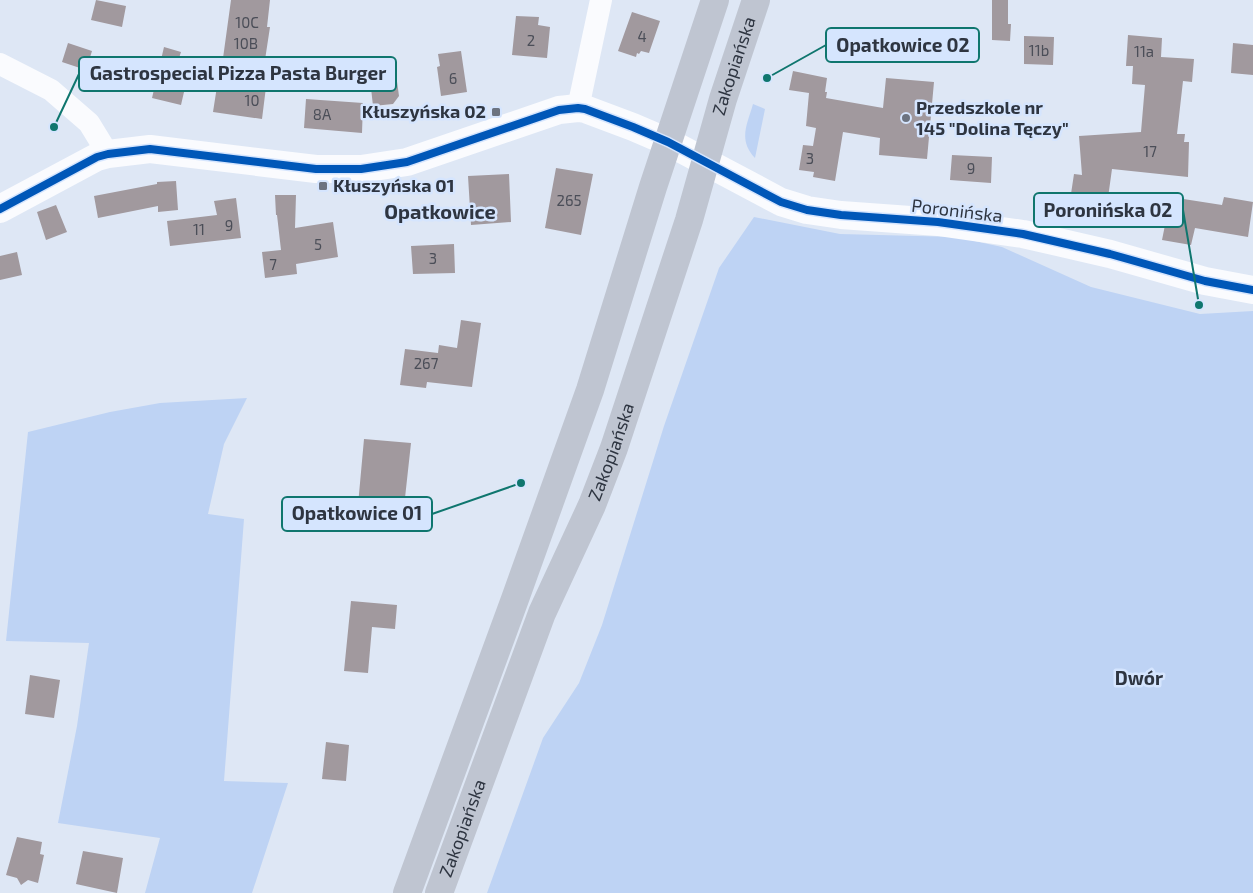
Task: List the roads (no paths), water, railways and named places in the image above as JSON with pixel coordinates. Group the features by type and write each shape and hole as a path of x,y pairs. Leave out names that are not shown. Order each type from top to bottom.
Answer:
{"highway":[{"name":"Zakopiańska","path":"407,893 573,437 715,0"},
{"name":"Zakopiańska","path":"439,893 542,613 585,522 605,472 682,238 723,99 756,0"}],"street":[{"path":"0,209 97,157 108,154 150,149 316,168 361,168 407,162 550,113 578,108 601,0"},
{"path":"0,64 51,90 89,123 108,154"},
{"name":"Poronińska","path":"578,108 598,113 668,142 781,202 807,210 842,215 938,222 1023,234 1110,254 1205,281 1253,290"}],"place":[{"name":"Opatkowice 02","path":"767,78"},
{"name":"Kłuszyńska 02","path":"496,112"},
{"name":"Przedszkole nr 145 \"Dolina Tęczy\"","path":"906,118"},
{"name":"Gastrospecial Pizza Pasta Burger","path":"54,127"},
{"name":"Kłuszyńska 01","path":"323,186"},
{"name":"Poronińska 02","path":"1199,305"},
{"name":"Opatkowice 01","path":"521,483"}],"district":[{"name":"Opatkowice","path":"440,212"},
{"name":"Dwór","path":"1139,678"}]}
